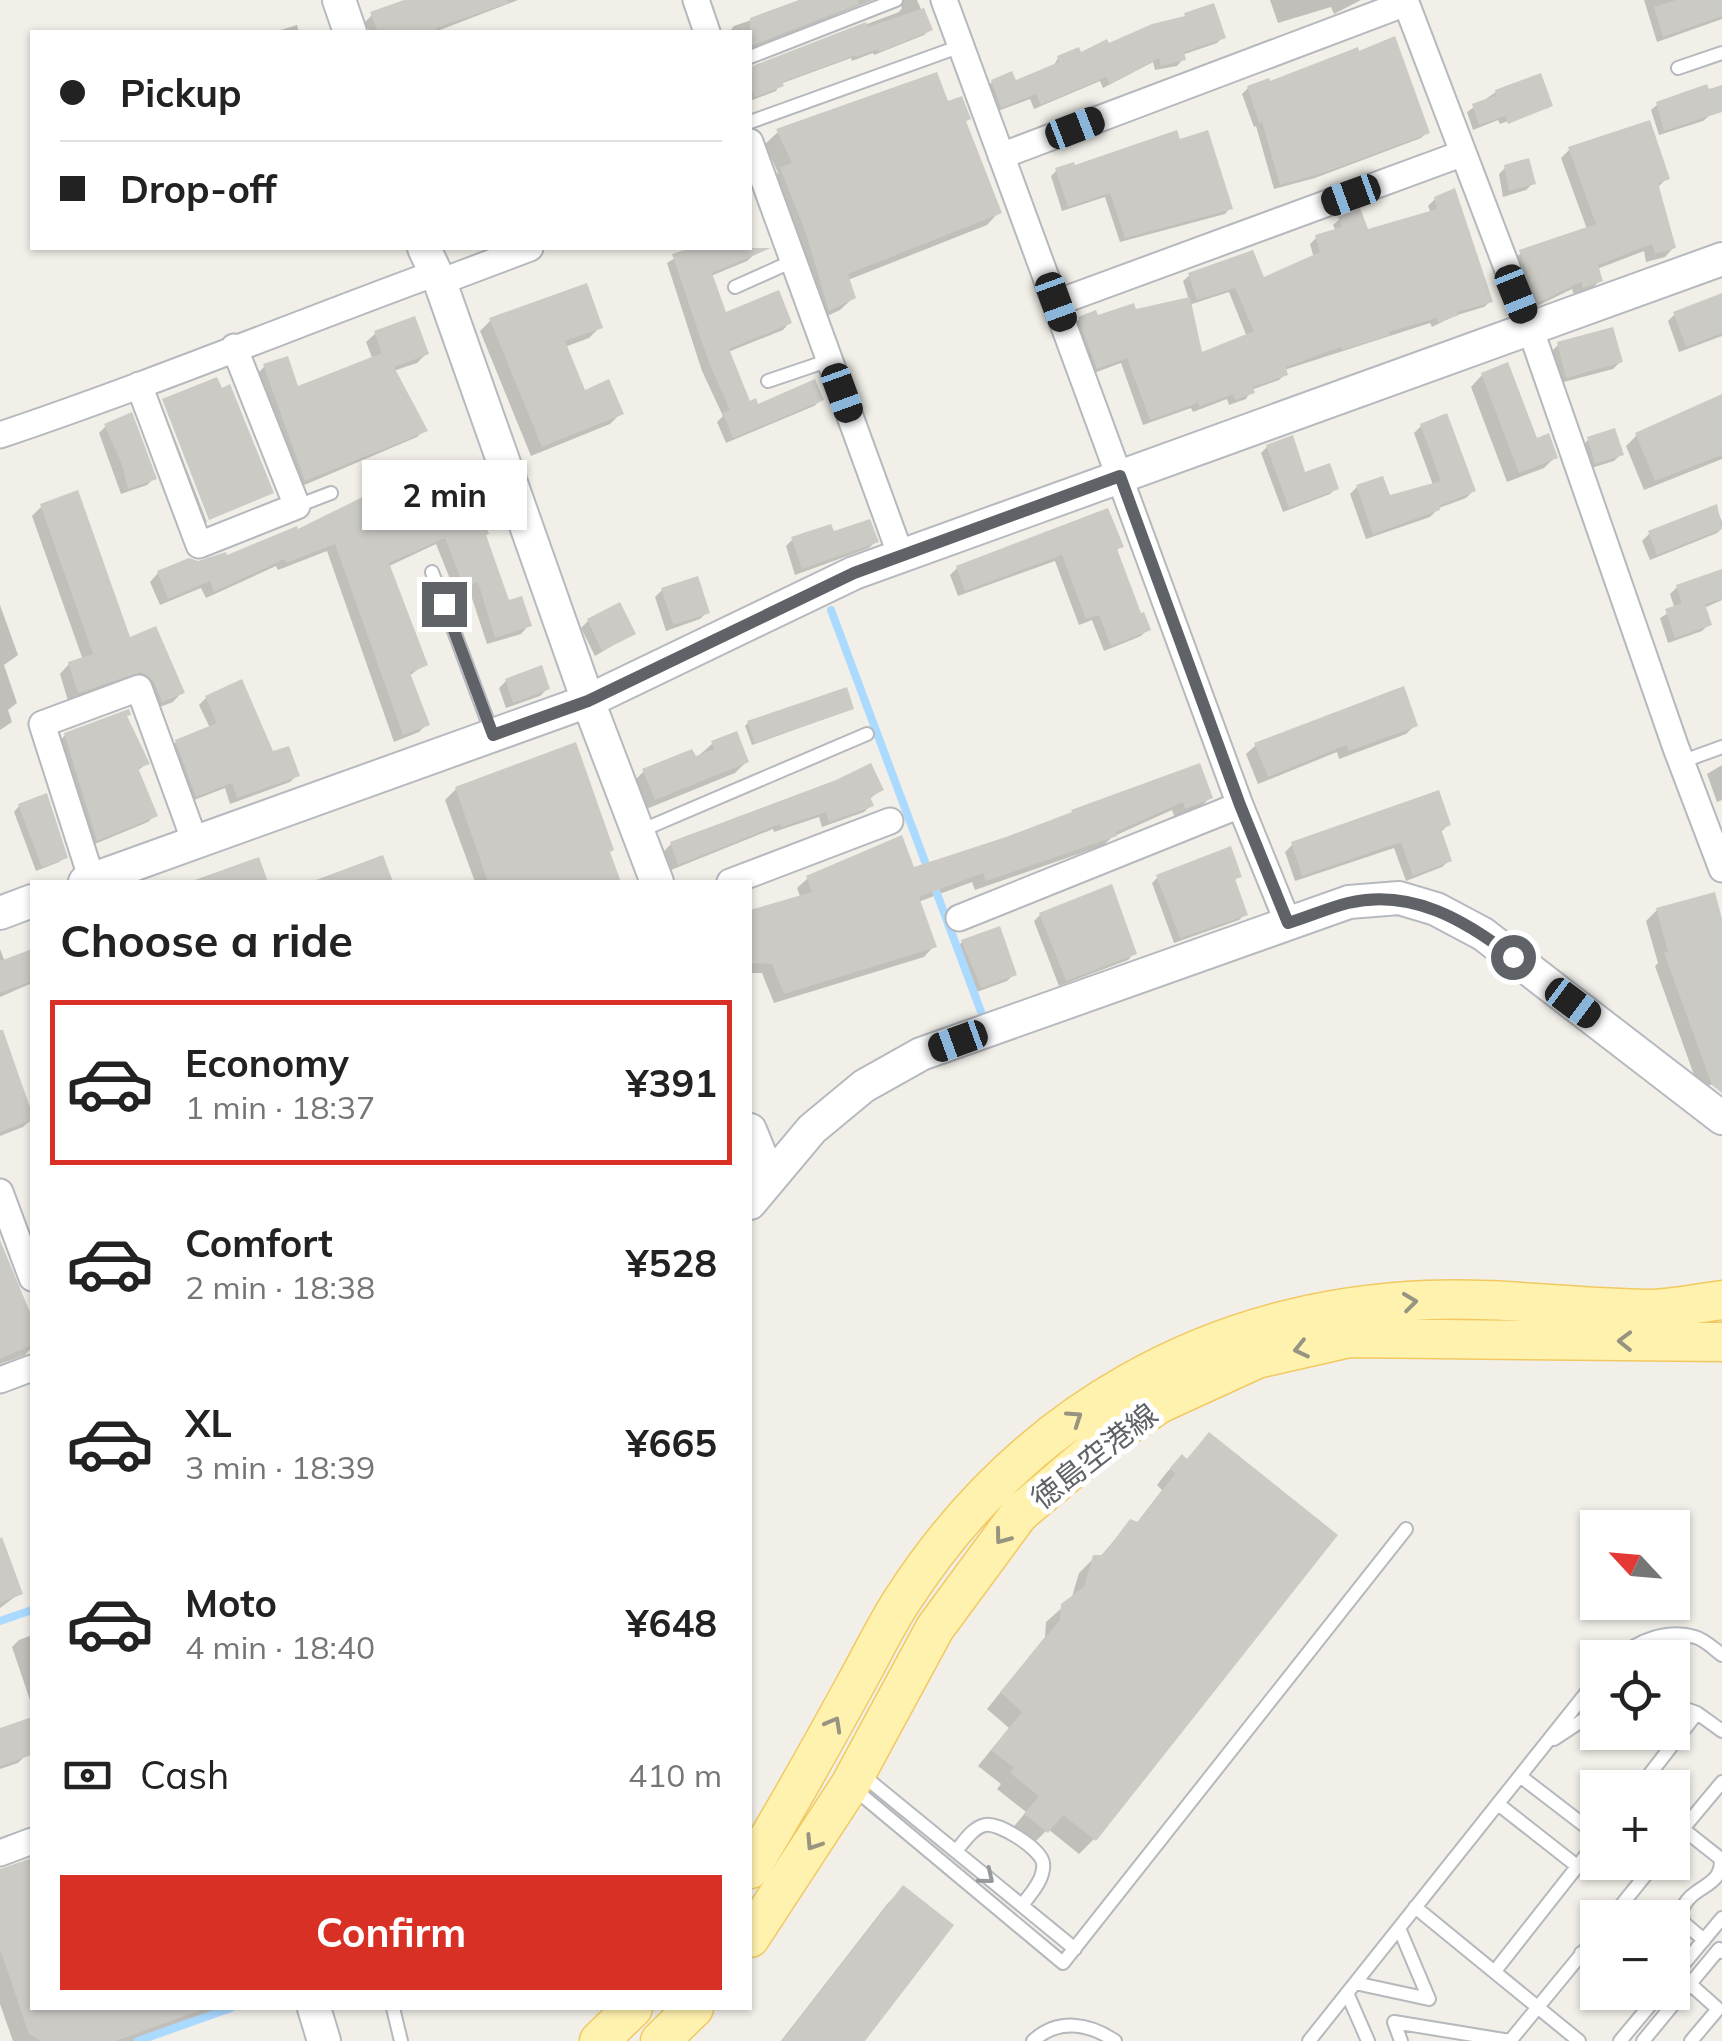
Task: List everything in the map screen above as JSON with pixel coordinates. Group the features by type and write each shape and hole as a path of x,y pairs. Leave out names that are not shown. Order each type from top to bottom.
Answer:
{"main road":[{"name":"徳島空港線","path":"752,1867 903,1598 986,1490 1055,1432 1134,1378 1197,1350 1299,1316 1427,1300 1651,1309 1722,1300"},
{"name":"徳島空港線","path":"752,1935 854,1778 935,1628 1019,1514 1111,1436 1161,1403 1257,1359 1350,1338 1722,1342"},
{"path":"599,2041 631,2010"},
{"path":"660,2041 692,2010"}],"street":[{"path":"339,0 349,30"},
{"path":"696,0 707,30"},
{"path":"944,0 1240,805 1288,923"},
{"path":"1002,156 1405,2 1530,328 1722,869"},
{"path":"1056,302 1461,154"},
{"path":"752,155 901,556"},
{"path":"0,436 433,268 520,250"},
{"path":"91,880 588,701 854,573 1722,259"},
{"path":"433,268 656,880"},
{"path":"140,384 199,544 298,506 234,348"},
{"path":"88,880 42,724 139,688 195,842"},
{"path":"959,918 1240,805"},
{"path":"735,880 890,821"},
{"path":"760,1191 812,1129 864,1086 921,1054 1350,902 1399,898 1436,909 1483,934 1722,1118"},
{"path":"0,913 30,902"},
{"path":"752,1142 760,1191"},
{"path":"0,1192 30,1273"},
{"path":"0,1380 30,1369"},
{"path":"0,1852 30,1841"},
{"path":"315,2010 324,2041"}],"lane":[{"path":"752,56 896,0"},
{"path":"752,121 961,46"},
{"path":"1678,68 1722,52"},
{"path":"734,287 793,261"},
{"path":"768,381 830,360"},
{"path":"298,506 331,493"},
{"path":"432,572 493,735"},
{"path":"638,832 867,734"},
{"path":"1681,762 1722,746"},
{"path":"854,1778 1063,1963 1406,1529"},
{"path":"1646,1640 1671,1635 1697,1637 1722,1655"},
{"path":"1309,2041 1580,1701"},
{"path":"1690,1710 1722,1731"},
{"path":"1653,1770 1697,1713"},
{"path":"1544,1746 1580,1722"},
{"path":"1520,1776 1580,1824"},
{"path":"854,1778 956,1851 1075,1949"},
{"path":"1690,1822 1722,1782"},
{"path":"1498,1804 1577,1866"},
{"path":"956,1851 979,1826 990,1824 1003,1826 1040,1856 1044,1865 1038,1882 1022,1905"},
{"path":"1690,1834 1720,1859 1722,1868 1716,1880 1691,1893 1681,1912 1684,1922 1704,1940"},
{"path":"1495,1971 1580,1862"},
{"path":"1625,1900 1642,1880"},
{"path":"1415,1906 1579,2041"},
{"path":"1690,1956 1722,1918"},
{"path":"1351,1988 1429,1999 1399,1928"},
{"path":"1691,2041 1718,2008 1690,1984 1721,1949"},
{"path":"1401,2041 1394,2022 1510,2041 1580,1955"},
{"path":"1351,1988 1368,2041"},
{"path":"393,2010 401,2041"},
{"path":"1620,2041 1645,2010"},
{"path":"1643,2041 1669,2010"},
{"path":"1034,2041 1063,2025 1090,2028 1110,2040"}],"building":[{"path":"404,0 508,3 437,30 377,30 370,12"},
{"path":"799,0 858,0 859,4 752,45 750,18"},
{"path":"1676,0 1722,0 1722,16 1663,37 1654,7"},
{"path":"1214,3 1226,38 1184,52 1186,60 1161,66 1159,58 1110,84 1106,77 1041,105 1036,94 1001,108 991,80 1012,71 1016,80 1059,62 1057,56 1079,47 1081,52 1107,39 1109,43"},
{"path":"924,8 933,30 879,52 878,49 856,55 782,82 784,86 755,97 752,66 866,22 868,27"},
{"path":"1395,36 1430,133 1280,185 1247,86"},
{"path":"937,72 948,101 962,96 971,119 966,121 1002,213 848,274 856,298 829,311 806,234 780,167 792,163 776,129"},
{"path":"1541,73 1553,106 1508,124 1505,116 1479,125 1472,104 1496,95 1495,90"},
{"path":"1707,84 1709,89 1722,85 1722,112 1664,131 1656,102"},
{"path":"1650,120 1670,179 1658,183 1676,248 1655,254 1652,244 1598,265 1603,281 1583,288 1581,282 1538,303 1519,250 1596,224 1568,147"},
{"path":"1177,130 1180,139 1208,130 1233,209 1125,238 1110,193 1068,207 1055,168 1074,162 1075,165"},
{"path":"1529,158 1536,184 1509,191 1504,165"},
{"path":"1455,188 1493,302 1457,312 1459,315 1438,323 1437,318 1286,367 1288,375 1253,387 1255,393 1235,400 1233,394 1150,420 1127,358 1097,369 1078,317 1134,303 1136,309 1190,297 1202,352 1254,331 1235,288 1197,300 1188,273 1253,250 1264,277 1320,252 1315,235 1342,227 1338,217 1360,208 1368,229 1437,209 1434,197"},
{"path":"771,248 712,273 726,312 779,290 792,323 729,349 750,401 756,398 758,404 815,379 824,400 733,438 723,413 730,410 709,363 672,254 685,250"},
{"path":"587,283 603,328 565,341 585,390 609,379 624,414 542,447 489,318"},
{"path":"1722,293 1722,333 1686,347 1673,312"},
{"path":"415,316 429,354 394,367 428,431 305,481 263,364 288,356 298,386 382,353 374,331"},
{"path":"1613,327 1623,362 1566,378 1557,342"},
{"path":"1508,362 1537,438 1549,433 1558,458 1519,473 1481,373"},
{"path":"217,377 222,388 230,384 274,493 209,520 162,399"},
{"path":"1722,394 1722,455 1655,481 1635,433"},
{"path":"132,412 157,479 128,489 104,424"},
{"path":"1447,413 1476,491 1439,506 1440,510 1373,534 1356,485 1383,476 1390,495 1441,481 1420,424"},
{"path":"1615,428 1624,455 1595,464 1587,437"},
{"path":"1293,435 1305,472 1330,463 1339,489 1289,508 1266,445"},
{"path":"405,476 423,524 491,502 495,514 484,520 489,534 486,535 509,600 522,596 532,626 495,638 478,582 464,587 445,538 389,563 428,665 410,673 430,725 403,735 335,544 286,563 284,559 214,592 210,581 168,599 157,571 189,558 198,561 226,552 227,555 297,526 298,529"},
{"path":"78,490 130,637 156,626 185,693 162,702 154,682 141,672 78,693 68,662 93,654 40,504"},
{"path":"1717,504 1722,529 1657,555 1648,531"},
{"path":"1108,508 1124,547 1117,549 1151,630 1111,646 1099,615 1086,619 1062,555 965,591 956,566"},
{"path":"870,519 879,542 802,569 791,537 831,524 834,531"},
{"path":"1722,569 1722,599 1705,604 1712,625 1675,638 1665,609 1682,603 1676,585"},
{"path":"698,576 710,613 673,625 661,588"},
{"path":"620,602 636,634 602,651 587,619"},
{"path":"542,665 550,689 513,703 505,679"},
{"path":"242,679 273,751 289,746 300,776 237,798 232,783 196,797 175,740 217,723 205,696"},
{"path":"1404,686 1418,726 1349,751 1346,745 1268,777 1254,743"},
{"path":"847,687 854,709 755,743 747,721"},
{"path":"129,709 131,715 127,716 150,764 138,768 158,816 97,841 64,733"},
{"path":"737,731 749,762 655,800 642,769 692,749 696,756 714,749 711,741"},
{"path":"576,742 614,850 610,852 620,880 487,880 455,787"},
{"path":"871,763 884,790 870,797 874,806 829,822 826,812 781,827 780,824 678,865 670,842 836,780"},
{"path":"1200,763 1213,798 1185,809 1183,802 1116,832 1117,836 986,881 983,873 919,897 937,947 784,994 772,964 752,963 752,909 812,892 806,876 902,835 914,867 1006,837"},
{"path":"1439,790 1451,825 1441,829 1452,861 1413,876 1401,842 1302,876 1291,842"},
{"path":"47,793 68,858 42,867 18,804"},
{"path":"1231,846 1242,877 1235,879 1248,915 1180,938 1156,875"},
{"path":"383,855 392,880 316,880"},
{"path":"259,857 267,880 195,880"},
{"path":"1112,884 1137,954 1066,981 1039,913"},
{"path":"1715,892 1722,919 1722,1093 1712,1085 1664,953 1668,952 1656,908"},
{"path":"1000,926 1017,975 981,988 961,940"},
{"path":"30,950 30,982 0,993 0,961"},
{"path":"3,1030 30,1107 30,1121 0,1132"},
{"path":"0,1240 30,1312 30,1346 0,1359"},
{"path":"1209,1432 1338,1535 1096,1841 1063,1815 1048,1833 1024,1814 1039,1796 1010,1773 1014,1768 991,1750 1022,1712 1000,1692 1060,1620 1061,1604 1084,1587 1093,1555 1103,1555 1130,1519 1138,1522 1175,1474 1170,1468 1182,1454 1187,1459"},
{"path":"0,1538 23,1594 0,1603"},
{"path":"30,1718 30,1756 0,1766 0,1728"},
{"path":"30,1859 30,2010 201,2010 116,2041 41,2041 29,2034 0,1949 0,1869"},
{"path":"903,1885 954,1925 865,2041 782,2041"}],"waterway":[{"path":"831,610 983,1017"},
{"path":"0,1621 30,1611"},
{"path":"138,2041 225,2010"}],"route":[{"path":"444,604 493,735 588,701 854,573 1120,476 1240,805 1288,923 1350,902 1399,898 1436,909 1483,934 1513,957"}]}
